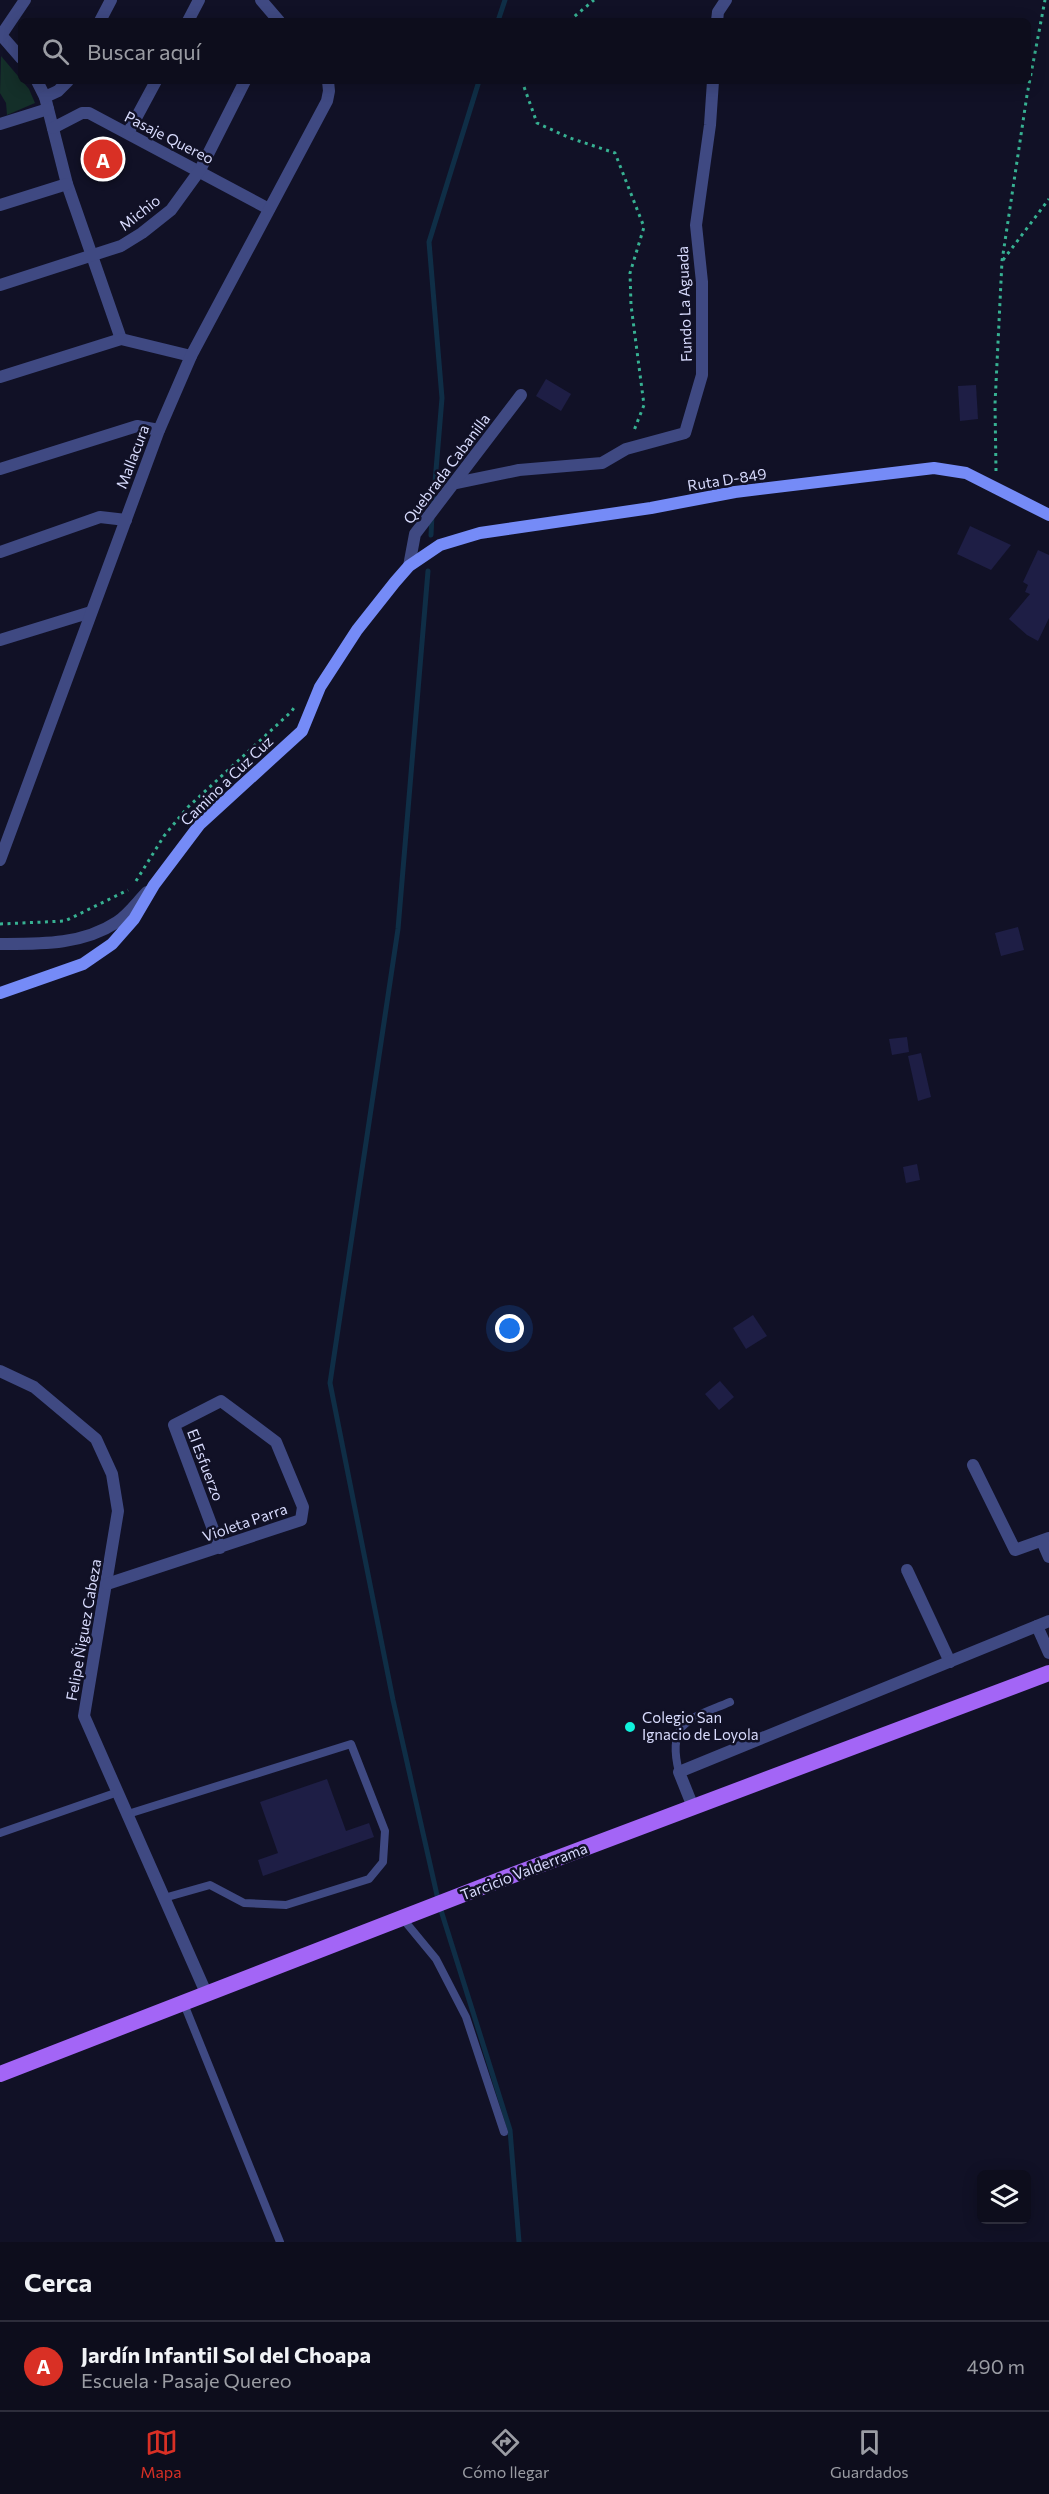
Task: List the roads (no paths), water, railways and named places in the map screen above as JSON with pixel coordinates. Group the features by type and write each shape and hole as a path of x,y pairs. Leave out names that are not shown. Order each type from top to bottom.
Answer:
{"main road":[{"name":"Ruta D-849","path":"409,566 440,545 480,533 651,508 735,492 934,468 966,473 1049,514"},
{"name":"Camino a Cuz Cuz","path":"0,993 83,964 111,944 134,919 154,885 200,824 302,731 320,687 357,630 409,566"},
{"name":"Tarcicio Valderrama","path":"0,2074 505,1878 1049,1673"}],"street":[{"path":"18,55 1,36 25,0"},
{"path":"102,18 111,0"},
{"path":"190,18 199,0"},
{"path":"261,0 275,18"},
{"path":"717,18 718,12 726,0"},
{"path":"38,84 47,103 67,184 121,339"},
{"path":"0,124 47,103 65,84"},
{"path":"128,133 154,84"},
{"name":"Michio","path":"0,285 121,246 171,210 200,170 243,84"},
{"name":"Mallacura","path":"0,860 159,430 191,356 327,101 328,84"},
{"name":"Fundo La Aguada","path":"456,483 519,470 602,463 626,449 685,433 702,375 702,282 696,225 710,124 713,84"},
{"name":"Pasaje Quereo","path":"53,128 85,113 200,170 269,208"},
{"path":"0,205 67,184"},
{"path":"0,377 121,339 191,356"},
{"name":"Quebrada Cabanilla","path":"409,566 415,534 521,395"},
{"path":"0,469 137,426 159,430"},
{"path":"0,552 100,517 126,520"},
{"path":"0,640 91,612"},
{"path":"0,832 5,847"},
{"path":"0,944 62,942 88,937 119,921 154,885"},
{"name":"Felipe Ñiguez Cabeza","path":"0,1371 34,1387 96,1439 112,1474 118,1511 84,1716 207,1995"},
{"name":"Violeta Parra","path":"107,1584 301,1520 303,1507 276,1442 221,1401 174,1425"},
{"name":"El Esfuerzo","path":"174,1425 220,1548"},
{"path":"973,1465 1014,1550 1046,1540 1049,1557"},
{"path":"907,1570 950,1662"},
{"path":"693,1807 679,1772 1043,1623 1049,1653"}],"lane":[{"path":"679,1772 674,1754 676,1734 687,1720 730,1702"},
{"path":"128,1814 351,1744 385,1831 383,1862 369,1879 286,1905 244,1903 210,1885 164,1898"},
{"path":"0,1833 118,1792"},
{"path":"403,1919 436,1959 466,2018 504,2132"},
{"path":"184,2004 280,2242"}],"waterway":[{"path":"499,18 505,0"},
{"path":"433,506 442,398 429,242 478,84"},
{"path":"431,535 432,515"},
{"path":"428,571 398,929 330,1383 393,1700 439,1904 510,2130 519,2242"}],"place":[{"name":"Jardín Infantil Sol del Choapa","path":"103,159"},
{"name":"Colegio San Ignacio de Loyola","path":"630,1727"}]}
